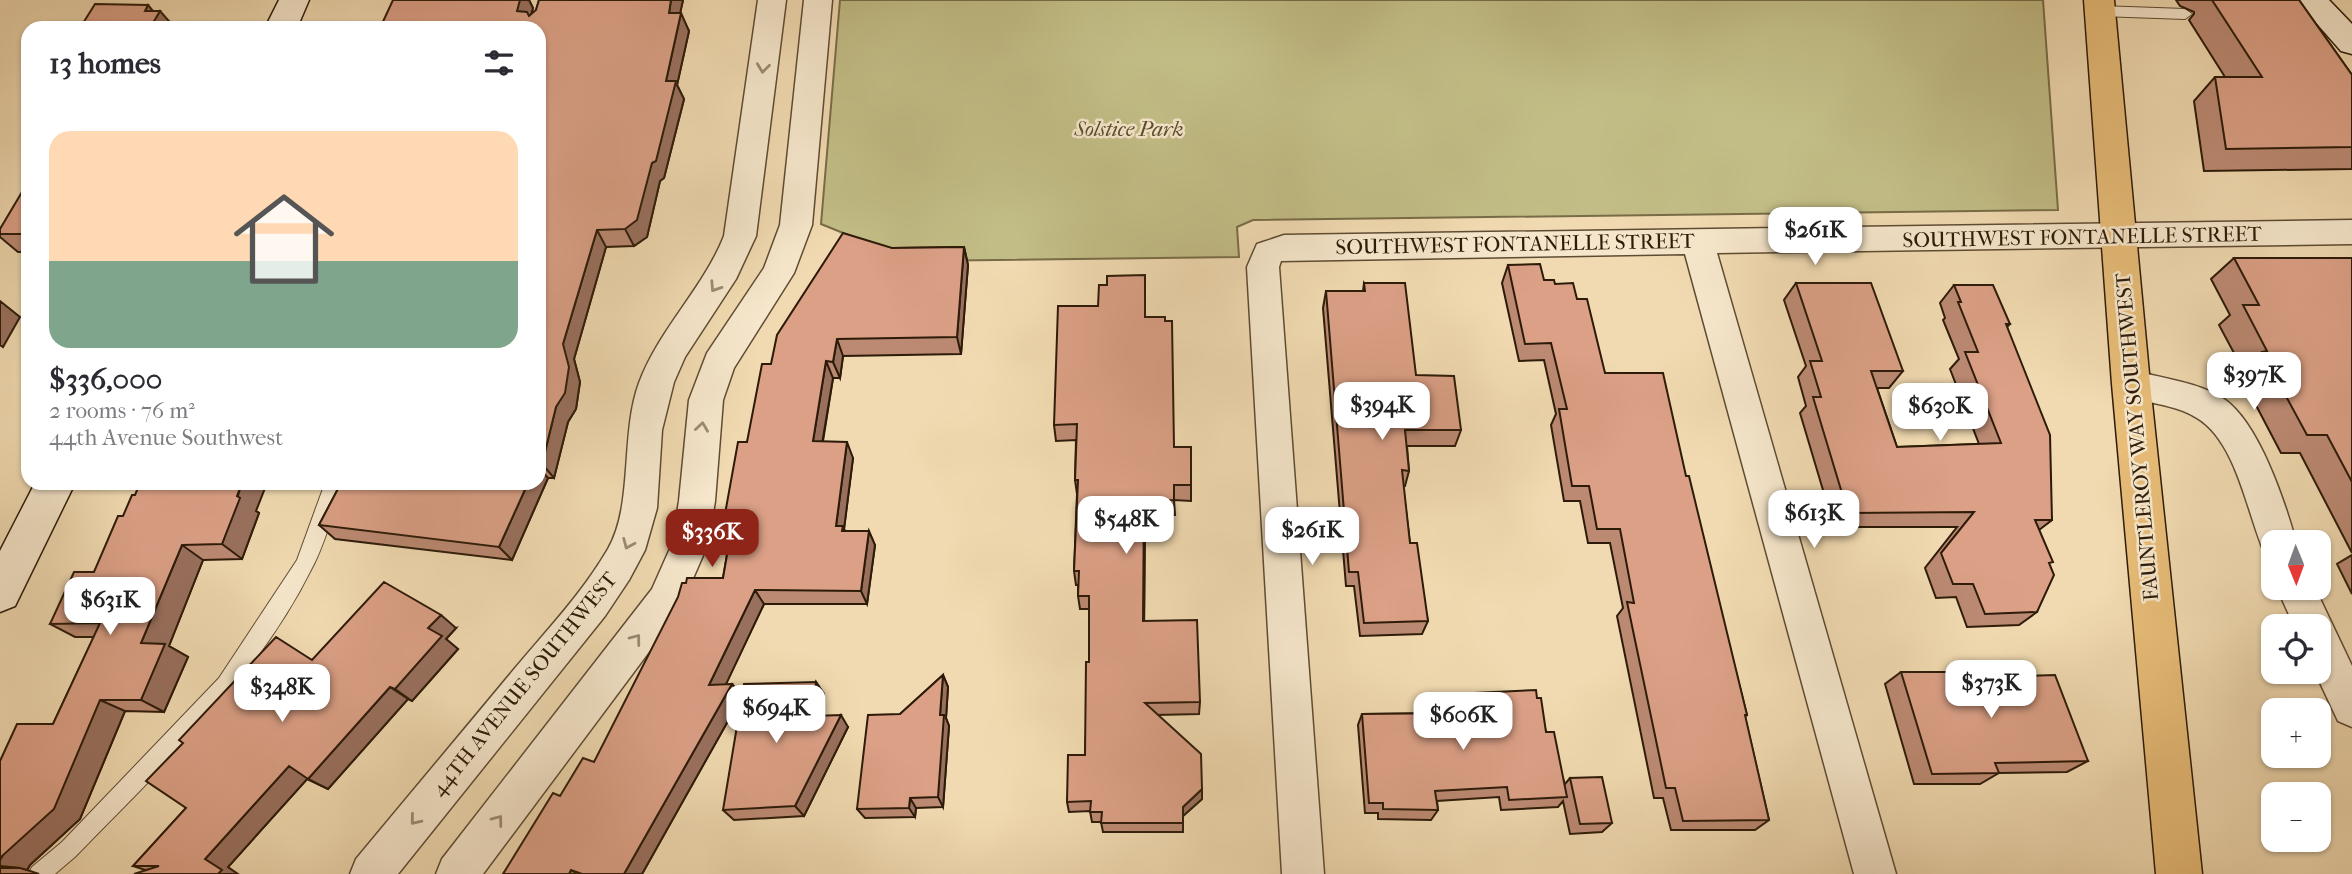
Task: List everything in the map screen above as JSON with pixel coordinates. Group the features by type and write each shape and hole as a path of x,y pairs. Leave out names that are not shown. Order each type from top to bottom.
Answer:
{"main road":[{"path":"284,21 294,0"},
{"name":"FAUNTLEROY WAY SOUTHWEST","path":"2100,6 2131,384 2179,874"},
{"path":"2315,12 2352,43"},
{"path":"0,593 52,490"}],"street":[{"name":"44TH AVENUE SOUTHWEST","path":"371,874 592,604 620,564 635,529 642,481 643,439 652,396 665,363 726,270 740,236 772,0"},
{"path":"457,874 665,601 679,574 690,544 697,501 706,400 719,363 778,273 796,225 818,0"},
{"name":"SOUTHWEST FONTANELLE STREET","path":"1303,874 1263,267 1268,253 1284,247 2352,232"},
{"path":"1698,242 1875,874"},
{"path":"2131,384 2209,407 2226,421 2242,447 2273,530"},
{"path":"2331,664 2352,708"}],"lane":[{"path":"2100,6 2185,14"},
{"path":"39,874 69,849 226,685 305,564 331,490"}],"green space":[{"name":"Solstice Park","path":"840,0 2043,0 2058,210 1253,220 1237,227 1239,257 912,261 821,224"}],"building":[{"path":"393,0 520,0 517,11 527,12 529,16 536,10 539,0 671,0 669,13 681,13 666,81 676,81 656,161 652,163 637,220 625,229 597,230 563,344 569,367 565,393 556,407 546,448 546,21 383,21"},
{"path":"2212,0 2299,0 2352,75 2352,147 2226,149 2215,77 2262,77"},
{"path":"95,4 148,5 145,11 160,11 154,21 84,21"},
{"path":"21,194 21,234 0,234 0,229"},
{"path":"843,233 892,248 964,247 957,337 837,339 833,362 826,361 813,441 847,442 836,526 843,526 842,531 869,531 861,591 755,590 709,685 732,684 624,874 582,874 571,870 569,874 503,874 553,793 560,796 583,758 594,762 678,597 682,583 686,583 687,578 723,578 734,514 725,514 738,442 747,442 762,364 771,364 777,335"},
{"path":"2234,258 2352,258 2352,482 2327,435 2307,435 2262,352 2267,351 2243,305 2259,305"},
{"path":"1540,264 1544,280 1554,280 1555,284 1573,283 1577,299 1587,299 1605,373 1663,373 1686,476 1689,476 1747,715 1769,820 1683,821 1675,788 1666,788 1627,602 1634,603 1620,529 1597,529 1589,486 1572,486 1559,409 1567,409 1551,343 1525,344 1508,265"},
{"path":"1145,275 1145,317 1165,317 1165,321 1172,321 1174,447 1191,447 1191,485 1174,485 1174,500 1144,501 1143,621 1197,620 1200,702 1145,703 1201,754 1202,789 1183,807 1183,823 1101,823 1102,812 1090,812 1091,801 1067,802 1068,755 1085,755 1089,596 1078,596 1079,571 1074,571 1078,480 1075,480 1077,424 1054,425 1058,306 1098,306 1099,285 1107,285 1107,276"},
{"path":"1364,283 1405,283 1416,375 1454,376 1461,430 1405,430 1409,471 1402,470 1410,543 1417,543 1428,621 1364,623 1358,572 1349,572 1326,291 1365,291"},
{"path":"1796,283 1871,283 1903,371 1871,371 1897,447 2001,443 1965,352 1978,352 1954,285 1993,285 2050,435 2052,520 2035,520 2053,562 2049,563 2054,575 2037,612 1985,614 1973,584 1953,584 1941,553 1974,512 1848,513 1813,397 1821,397 1810,361 1822,361"},
{"path":"137,490 239,490 237,496 240,498 222,544 182,545 141,643 165,644 141,700 100,700 54,809 0,860 0,761 17,724 53,724 100,623 50,624 74,572 94,572 118,516 123,516 132,495 135,495"},
{"path":"337,490 525,490 499,547 319,525"},
{"path":"384,582 441,615 428,628 442,636 395,689 390,687 308,779 289,766 205,859 222,870 218,874 134,874 159,866 133,866 186,808 146,781 183,743 179,740 276,637 312,660"},
{"path":"1901,672 2017,672 2019,676 2055,675 2088,761 1995,763 1999,773 1932,774"},
{"path":"943,675 940,715 944,715 938,797 910,798 909,808 857,809 868,715 900,714"},
{"path":"816,682 812,716 841,715 795,806 723,810 744,684"},
{"path":"1536,690 1537,698 1541,698 1546,732 1554,732 1567,797 1509,800 1507,787 1435,791 1438,810 1383,809 1383,803 1369,803 1362,714 1458,713 1454,694"},
{"path":"1602,777 1612,823 1580,824 1570,778"}]}
